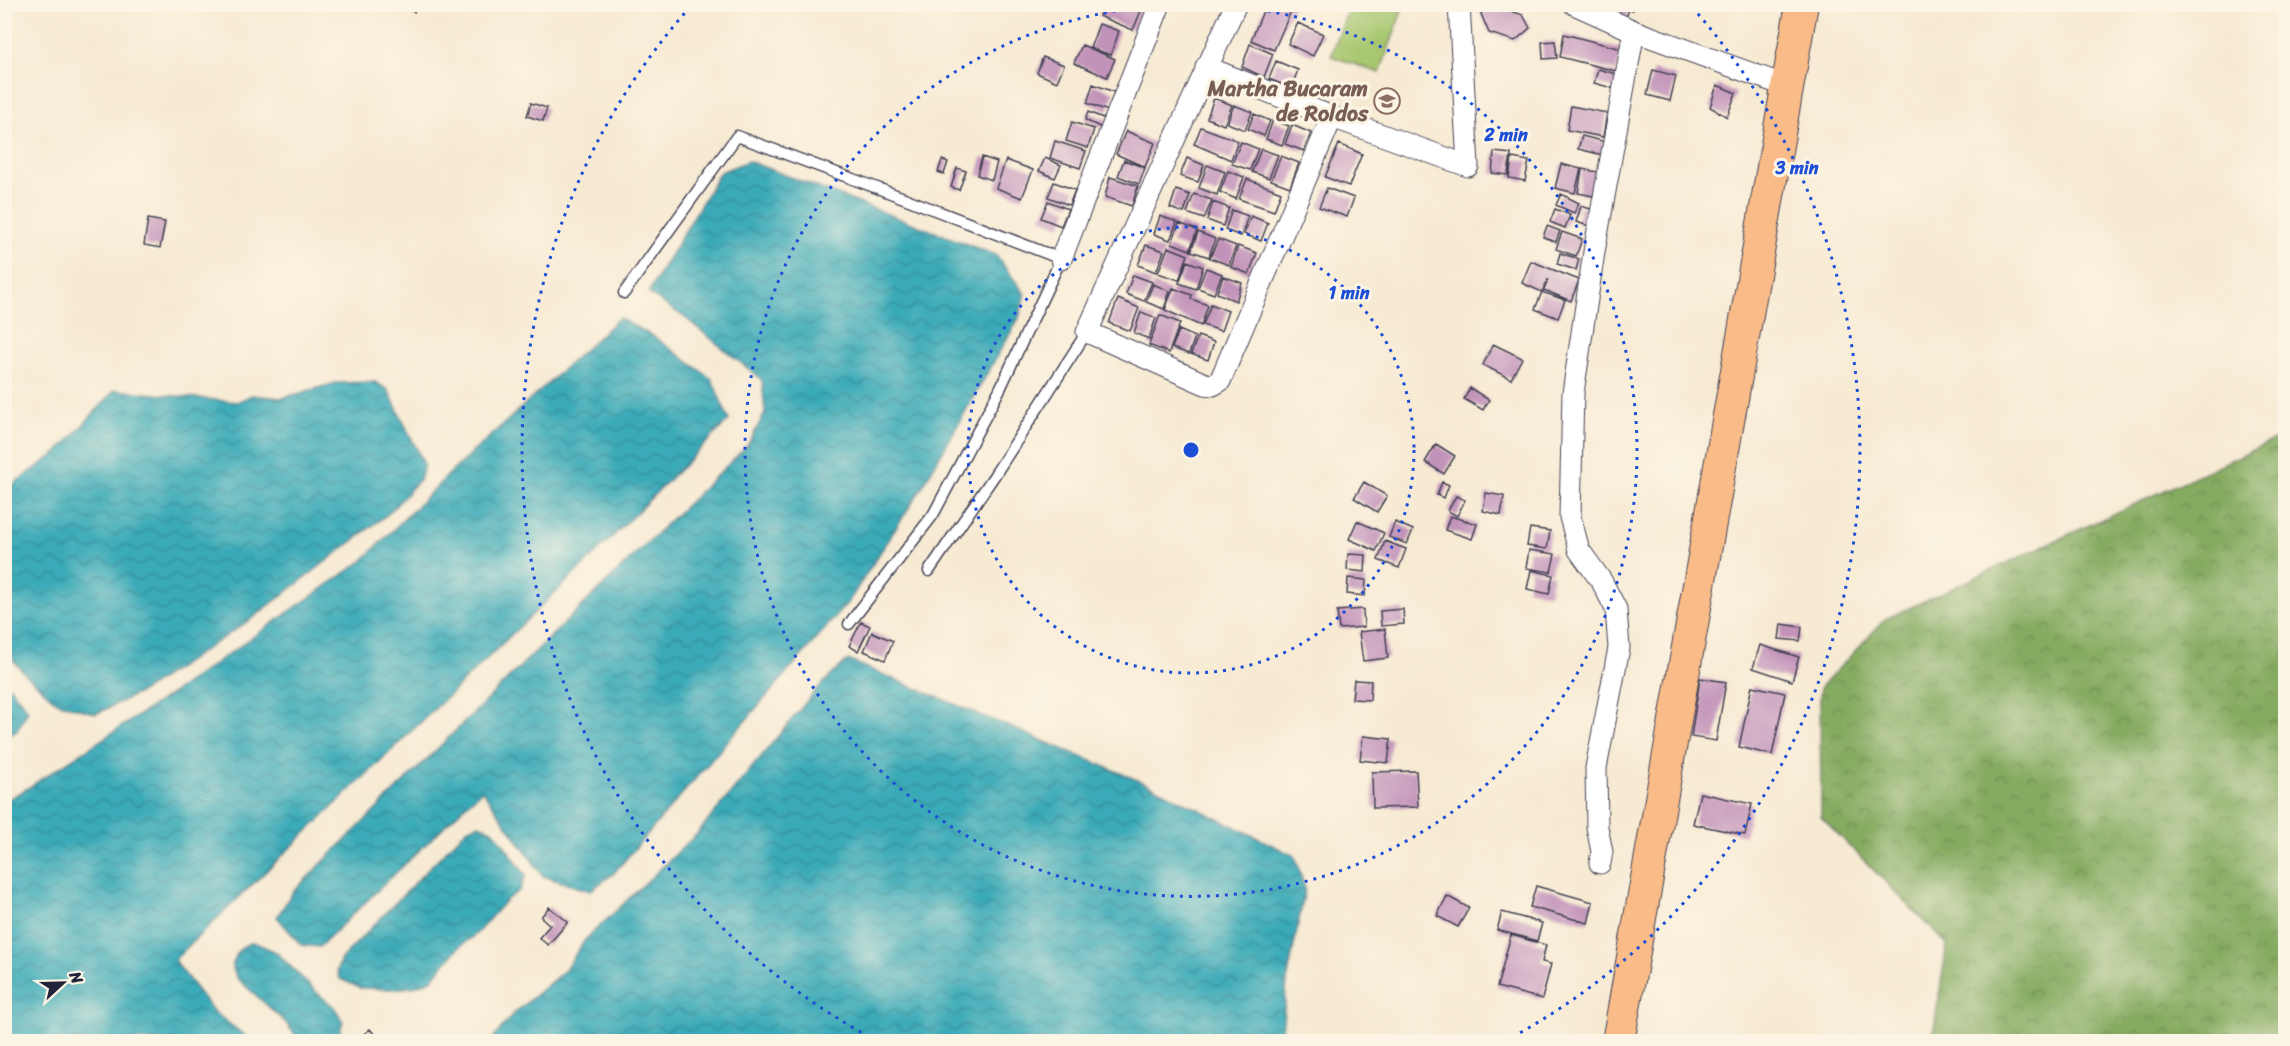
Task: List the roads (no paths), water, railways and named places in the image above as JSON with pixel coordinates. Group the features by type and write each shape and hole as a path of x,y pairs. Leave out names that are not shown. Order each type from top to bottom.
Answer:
{"main road":[{"path":"1618,1041 1802,4"}],"street":[{"path":"1061,260 1160,4"},
{"path":"1236,4 1087,332 1205,384 1213,385 1220,381 1332,117"},
{"path":"1206,67 1332,117 1468,166 1459,4"},
{"path":"1574,4 1634,31 1786,86"},
{"path":"1600,863 1602,852 1597,827 1596,768 1619,648 1616,609 1602,582 1580,550 1570,517 1573,393 1594,252 1634,31"}],"lane":[{"path":"624,293 737,136 1061,260 1000,389 933,515 849,624"},
{"path":"929,571 994,476 1087,332"}],"water":[{"path":"748,161 996,255 1025,294 1019,318 921,489 849,601 613,874 590,891 543,876 482,790 319,947 301,945 277,917 292,893 747,446 765,413 762,380 684,317 648,293 720,172"},
{"path":"619,318 654,337 712,379 729,420 586,563 174,960 214,1012 252,1041 5,1041 5,801 165,698 362,561 450,473"},
{"path":"375,382 388,390 424,464 421,478 389,513 253,618 143,691 96,714 57,702 24,673 5,650 5,490 58,452 115,390 237,402 252,395 282,398 336,383"},
{"path":"848,660 1147,784 1295,856 1305,889 1287,981 1281,1041 491,1041 512,1015 565,970 585,940 697,834 817,689"},
{"path":"10,687 28,710 17,731 5,738 5,688"},
{"path":"479,824 494,831 526,875 520,890 506,900 477,933 458,948 431,980 413,987 392,989 360,988 340,979 337,970 341,959 467,829"},
{"path":"249,943 256,943 276,952 334,1007 343,1021 338,1041 300,1041 286,1023 237,978 232,966 238,951"}],"place":[{"name":"Martha Bucaram de Roldos","path":"1387,101"}]}
